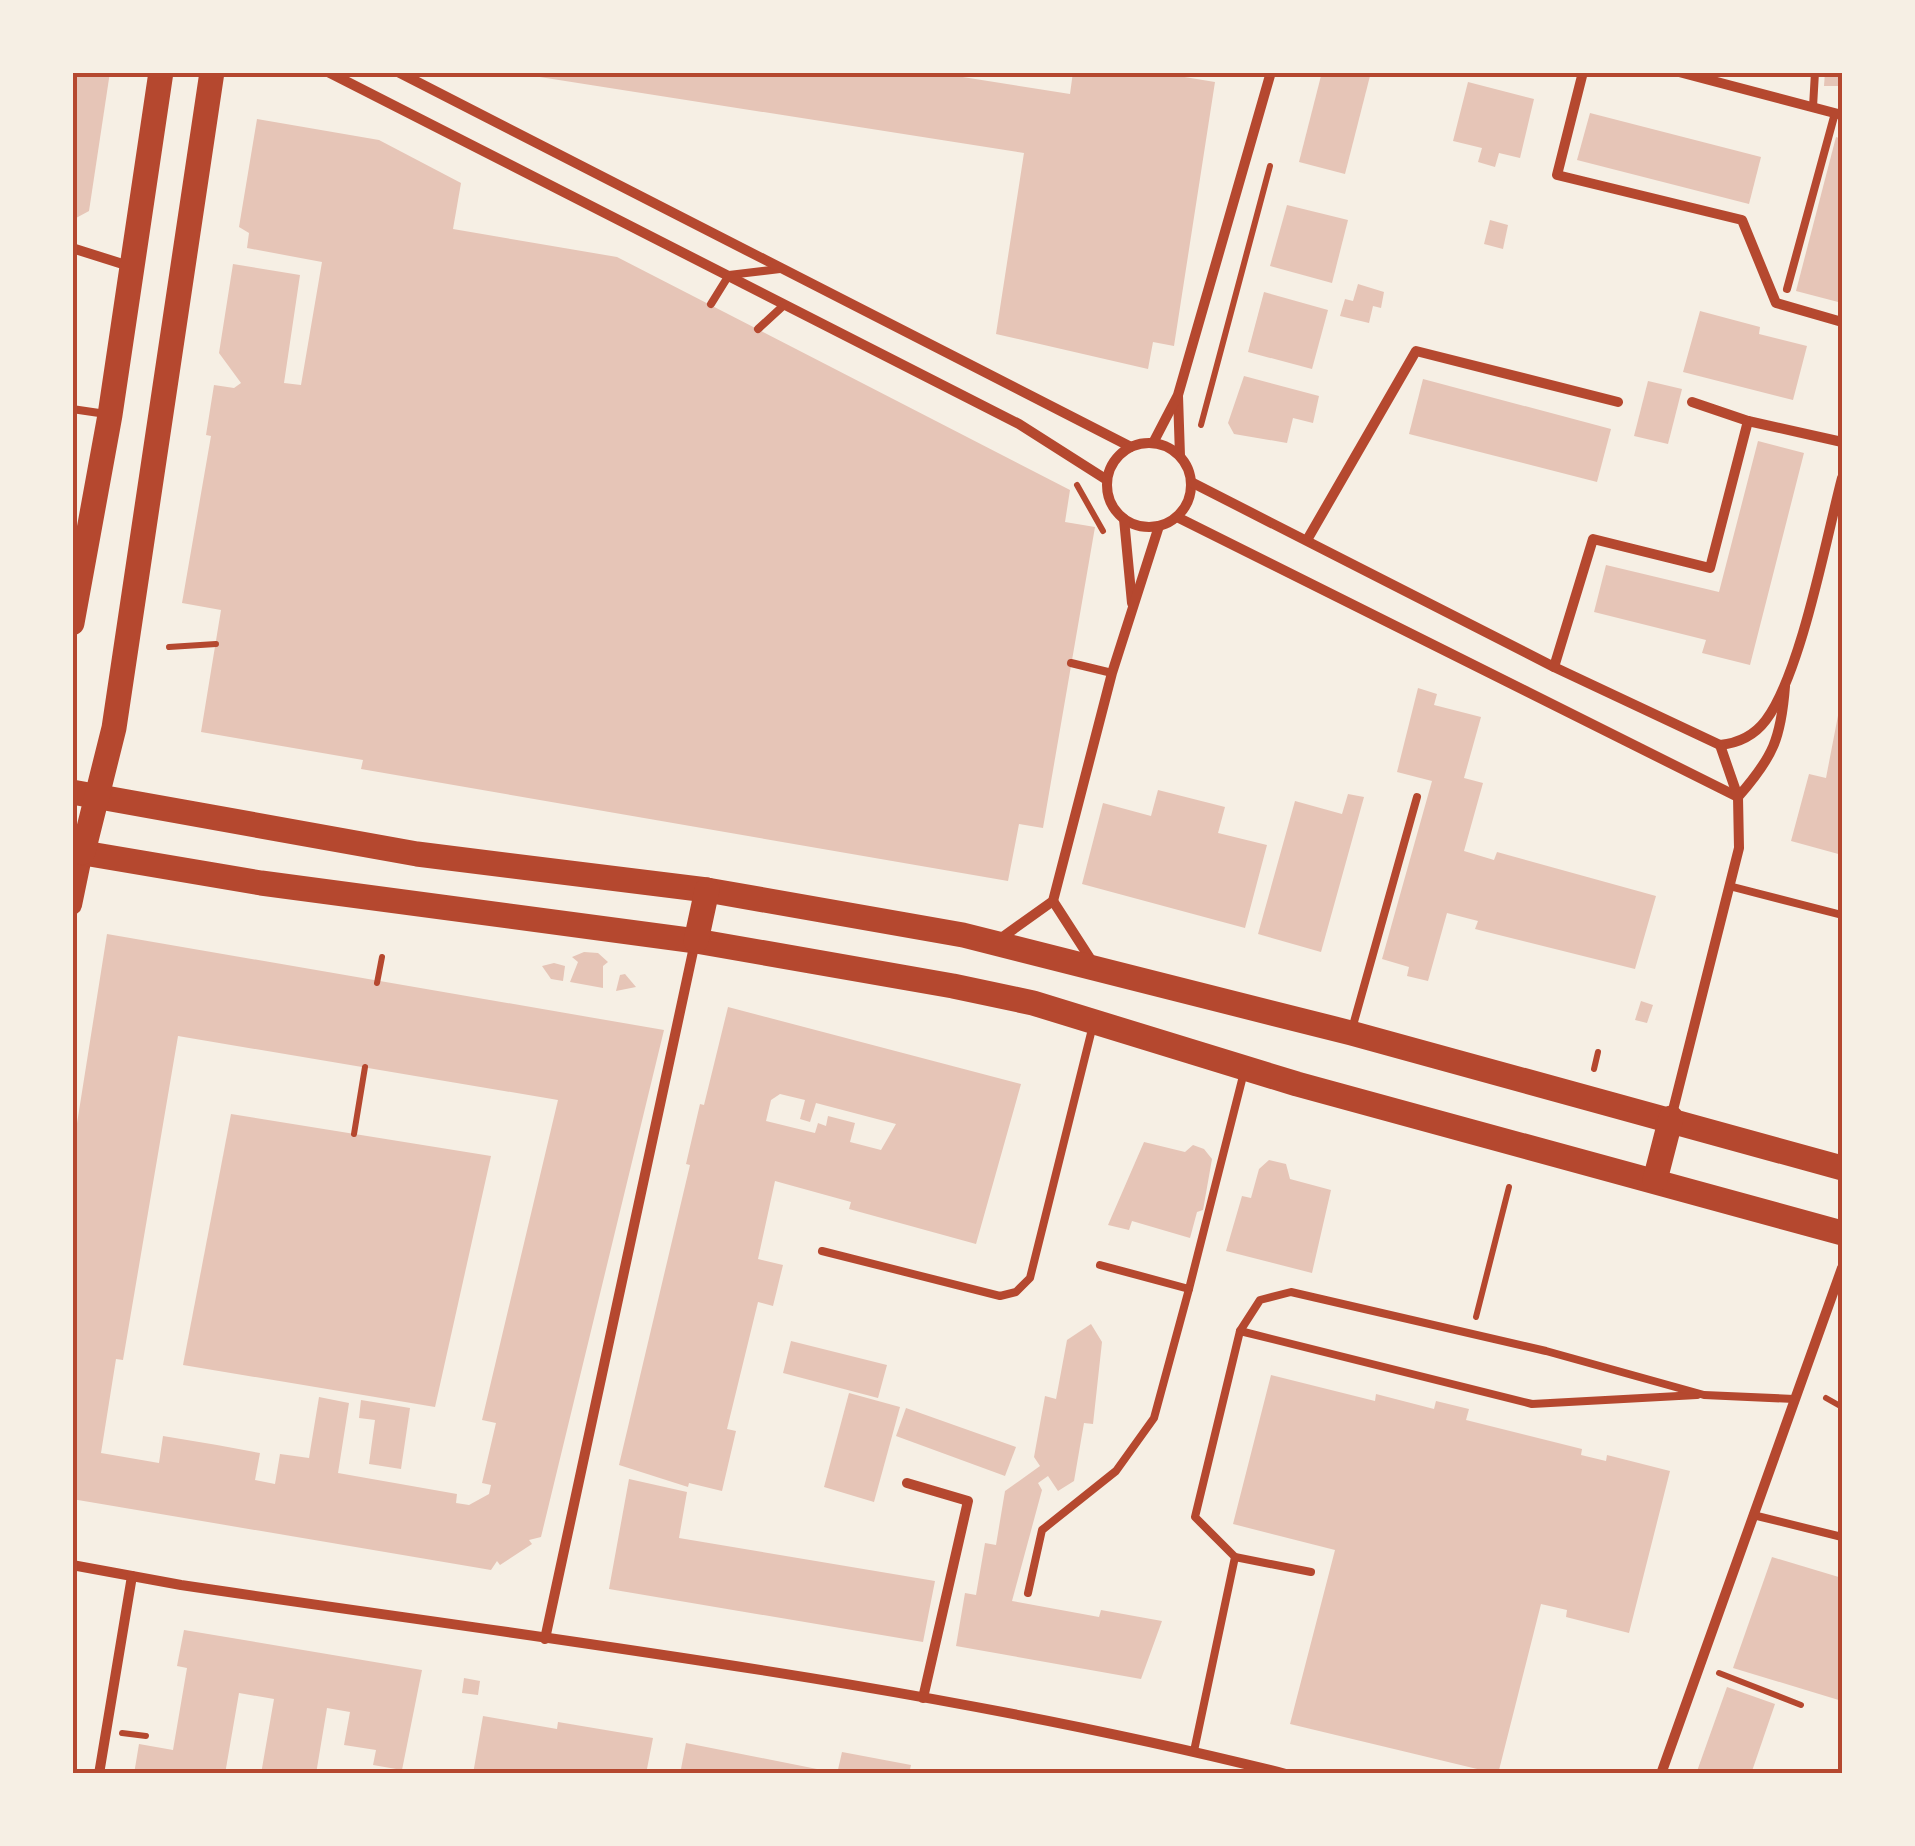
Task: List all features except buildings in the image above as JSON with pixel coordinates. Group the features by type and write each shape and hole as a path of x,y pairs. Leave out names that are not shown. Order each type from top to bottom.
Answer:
{"main road":[{"path":"72,623 110,415 161,72"},
{"path":"72,905 85,795 114,728 217,77"},
{"path":"85,795 417,854 707,890 995,943 1671,1118 1842,1168"},
{"path":"78,852 262,883 696,941 953,986 1094,1020 1245,1067 1842,1233"},
{"path":"696,941 707,890"},
{"path":"1655,1180 1671,1118"}],"street":[{"path":"328,72 1033,432 1107,480"},
{"path":"398,72 1131,447"},
{"path":"1153,443 1178,396 1272,72"},
{"path":"1584,72 1557,175 1742,220 1776,303 1842,322"},
{"path":"1680,72 1839,114"},
{"path":"72,248 131,267"},
{"path":"1307,540 1416,351 1618,402"},
{"path":"1178,396 1180,456 1191,482 1190,495 1177,516 1159,526 1135,525 1124,519 1110,502 1107,480 1111,466 1131,447 1153,443 1180,456"},
{"path":"1692,402 1748,421 1842,442"},
{"path":"1554,667 1593,539 1710,568 1748,421"},
{"path":"1738,797 1770,761 1782,728 1785,686 1842,478"},
{"path":"1191,482 1554,667 1720,745 1740,742 1765,722 1785,686"},
{"path":"1177,516 1738,797"},
{"path":"1124,519 1132,607"},
{"path":"995,943 1053,902 1112,673 1159,526"},
{"path":"1671,1118 1739,848 1738,797 1720,745"},
{"path":"1053,902 1096,968"},
{"path":"545,1639 696,941"},
{"path":"1661,1774 1842,1268"},
{"path":"906,1483 968,1501 923,1698"},
{"path":"72,1564 923,1698 1194,1750 1286,1774"},
{"path":"100,1774 132,1576"}],"lane":[{"path":"1813,107 1814,72"},
{"path":"1787,289 1839,114"},
{"path":"712,304 729,275 782,269"},
{"path":"758,328 782,306"},
{"path":"72,409 110,415"},
{"path":"1071,663 1112,673"},
{"path":"1351,1033 1416,797"},
{"path":"1729,886 1842,915"},
{"path":"822,1251 1000,1296 1016,1292 1030,1278 1094,1020"},
{"path":"1028,1593 1042,1530 1116,1471 1154,1418 1245,1067"},
{"path":"1100,1266 1189,1289"},
{"path":"1311,1572 1234,1557 1195,1517 1240,1332 1260,1300 1291,1292 1704,1394"},
{"path":"1240,1332 1532,1404 1704,1394 1794,1400"},
{"path":"1753,1514 1842,1537"},
{"path":"1194,1750 1234,1557"}],"path":[{"path":"1198,438 1273,155"},
{"path":"169,647 216,644"},
{"path":"377,983 382,958"},
{"path":"1594,1068 1598,1052"},
{"path":"354,1134 364,1068"},
{"path":"1471,1334 1509,1187"},
{"path":"1826,1398 1842,1407"},
{"path":"1699,1666 1801,1705"}]}
